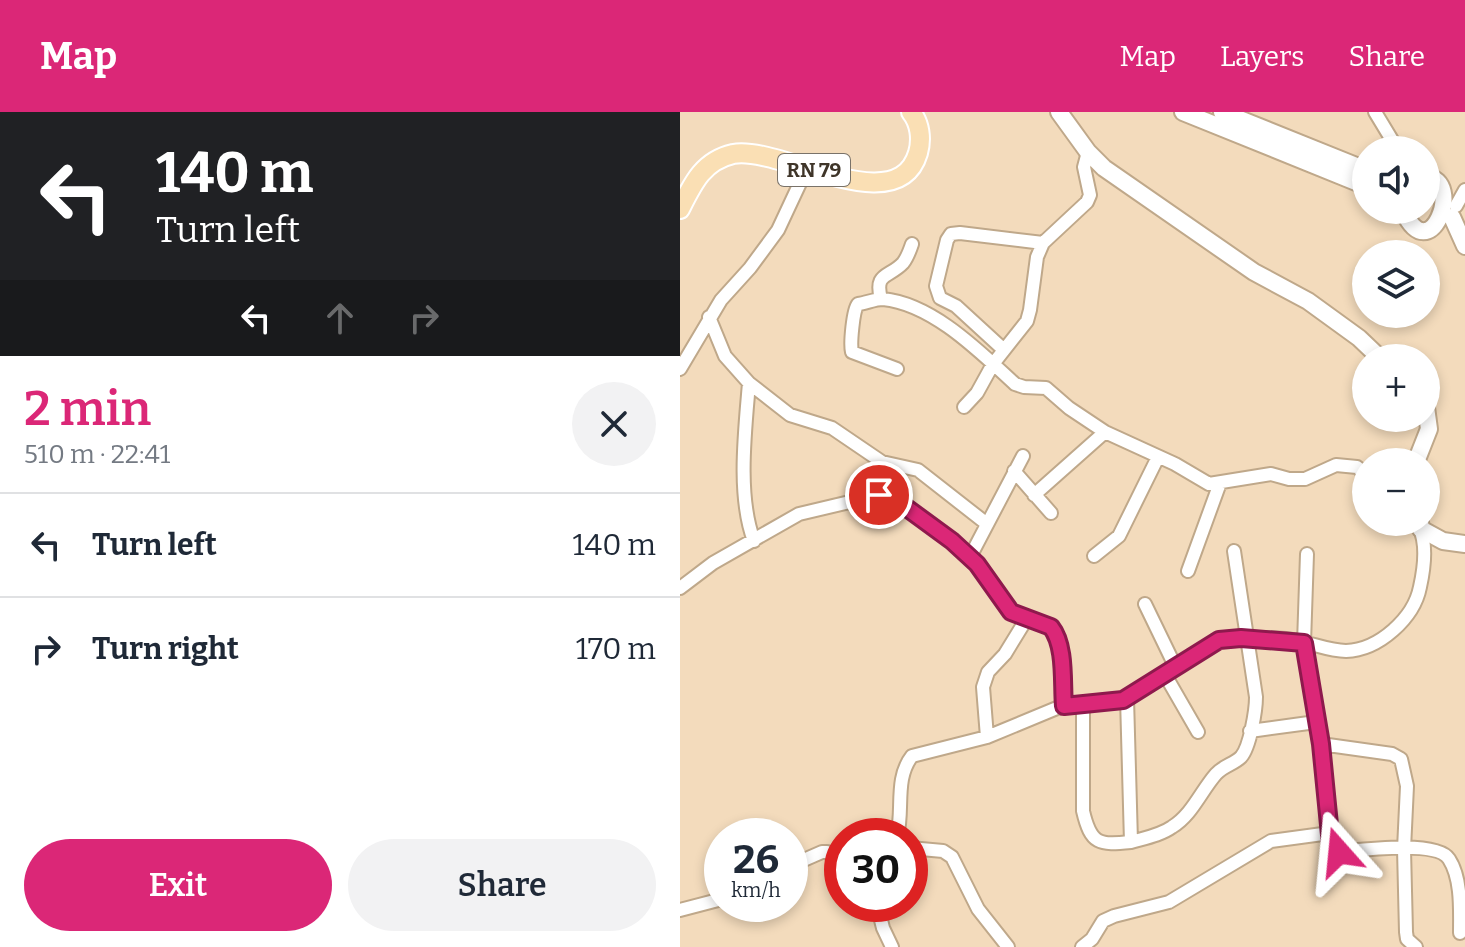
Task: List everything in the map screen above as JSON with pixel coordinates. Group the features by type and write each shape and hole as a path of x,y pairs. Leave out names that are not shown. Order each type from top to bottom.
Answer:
{"main road":[{"name":"RN 79","path":"680,209 704,167 718,159 753,153 871,183 901,177 912,166 919,152 919,127 911,112"},
{"path":"1059,112 1088,152 1104,168 1254,272 1308,301 1364,344"},
{"path":"1185,112 1352,180"},
{"path":"1222,112 1352,164"},
{"path":"1440,179 1455,195 1454,212 1465,246"},
{"path":"1415,224 1424,230 1445,226 1454,212"},
{"path":"1436,536 1443,541 1465,544"}],"street":[{"path":"1375,112 1390,136"},
{"path":"964,407 1027,321 1037,257 1043,243 1087,202 1090,195 1084,167 1088,152"},
{"path":"680,369 709,317 778,230 807,168"},
{"path":"1454,212 1465,190"},
{"path":"1004,350 956,306 940,298 936,286 947,240 951,234 960,233 1043,243"},
{"path":"881,299 878,287 881,278 903,262 912,244"},
{"path":"897,369 856,355 850,345 854,330 853,309 858,304 881,299 943,324 969,342 1015,384 1046,388 1105,432 1209,484 1271,474 1305,479 1336,465 1352,467"},
{"path":"709,317 725,356 749,383 790,415 832,428 882,462 918,470 987,524"},
{"path":"749,383 745,425 746,506 754,541"},
{"path":"1034,495 1105,432"},
{"path":"970,557 1023,456"},
{"path":"1094,556 1119,536 1158,457"},
{"path":"1014,471 1051,513"},
{"path":"1188,571 1220,483"},
{"path":"680,588 713,563 799,514 879,495 896,500 970,557 1011,612 1051,627 1057,638 1064,706"},
{"path":"902,818 901,782 909,759 987,737 1064,706 1127,698 1219,640 1304,643 1346,651 1381,639 1414,605 1420,591 1424,549 1421,536"},
{"path":"1083,704 1083,811 1087,827 1098,842 1131,842 1170,829 1181,821 1214,776 1242,756 1256,704 1234,551"},
{"path":"1307,554 1304,643 1321,744 1331,845 1339,852 1383,848 1435,849 1449,858 1458,892 1460,933"},
{"path":"1145,604 1198,732"},
{"path":"987,737 984,679 1005,654 1027,618"},
{"path":"1127,698 1131,842"},
{"path":"1250,731 1316,722"},
{"path":"1321,744 1392,754 1401,759 1407,786 1404,849 1406,932 1407,939 1416,947"},
{"path":"1089,944 1103,921 1169,902 1271,841 1330,833"},
{"path":"928,850 943,851 952,857 978,909 1008,947"},
{"path":"680,910 704,904"},
{"path":"882,922 892,947"}],"route":[{"path":"879,495 896,500 952,541 977,564 1011,612 1051,627 1059,643 1064,706 1123,700 1219,640 1241,638 1304,643 1321,744 1331,845 1339,852"}]}
